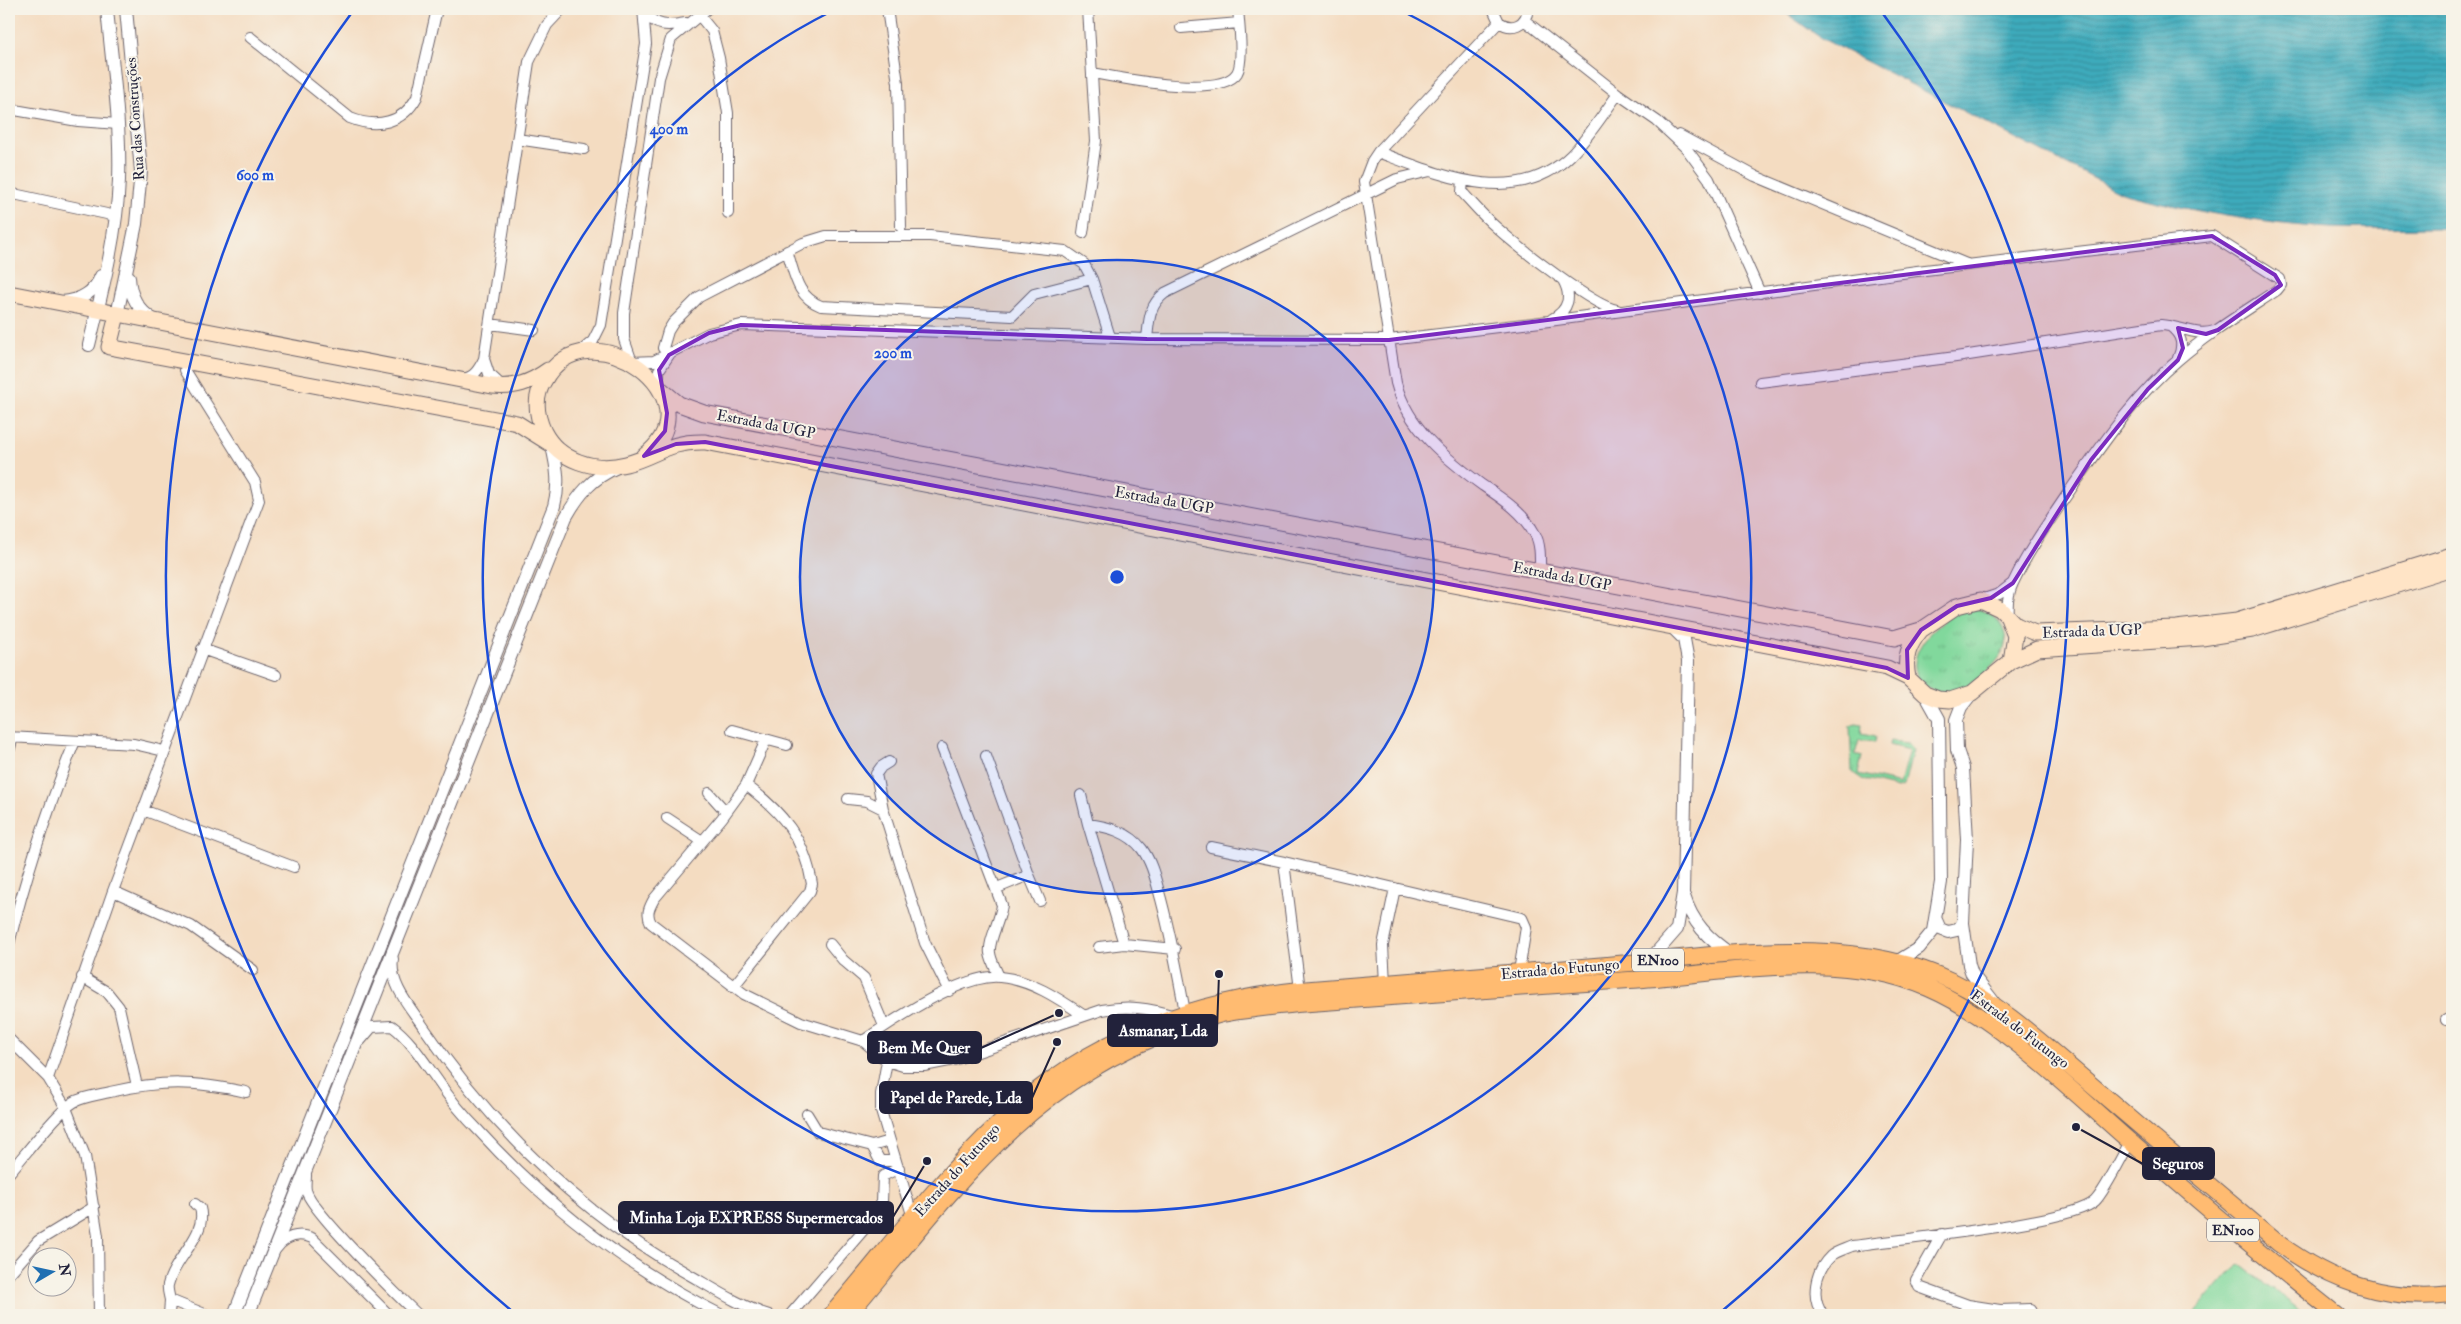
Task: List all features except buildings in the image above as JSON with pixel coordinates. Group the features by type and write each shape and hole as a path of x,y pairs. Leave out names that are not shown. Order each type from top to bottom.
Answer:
{"main road":[{"path":"9,293 116,315 504,387 527,382 559,362"},
{"name":"Rua das Construções","path":"116,315 109,347 517,423 552,446"},
{"name":"Estrada da UGP","path":"1908,678 1887,668 1714,634 705,442 676,444 620,465 601,466 583,463 566,456 552,446 541,425 537,404 542,384 559,362 579,353 610,353 632,362 646,371 659,388 678,404 704,412 1894,638 1921,630 1957,606 1981,600 1992,604 2025,630 2045,633 2217,624 2256,616 2452,555"},
{"name":"Estrada da UGP","path":"644,456 654,448 665,431 667,413 659,388"},
{"name":"Estrada da UGP","path":"2011,661 2026,653 2047,647 2202,638 2252,630 2452,568"},
{"path":"1921,630 1907,650 1905,658 1908,678 1925,694 1938,699 1950,700 1972,693 2011,661 2015,636 2008,617"},
{"name":"Estrada do Futungo","path":"831,1315 982,1139 1040,1088 1080,1061 1110,1044 1180,1014 1262,994 1300,990 1731,954 1821,951 1865,955 1898,961 1930,971 1955,982 2008,1017 2278,1243 2305,1262 2354,1284 2375,1291 2398,1296 2452,1294"},
{"name":"Estrada do Futungo","path":"848,1315 989,1149 1044,1100 1071,1081 1134,1046 1195,1022 1242,1011 1363,998 1630,980 1758,968 1821,966 1862,970 1926,987 1949,998 2001,1033 2065,1084 2130,1142 2337,1315"}],"street":[{"name":"Rua das Construções","path":"89,344 116,216 119,180 118,124 107,9"},
{"name":"Rua das Construções","path":"116,315 136,224 141,171 126,9"},
{"path":"250,37 350,118 362,122 385,123 404,114 417,97 437,9"},
{"path":"456,379 468,378 476,373 484,359 529,62 547,25 562,9"},
{"path":"887,9 898,83 901,227"},
{"path":"1083,233 1096,141 1088,9"},
{"path":"1093,73 1159,86 1220,83 1232,79 1239,71 1238,9"},
{"path":"1493,9 1503,26 1515,26 1524,20 1528,9"},
{"path":"644,10 650,20 658,24 671,26 689,23"},
{"path":"579,353 593,340 601,325 634,108 646,44 644,10"},
{"path":"728,213 728,113 720,58 712,31 703,12 671,39 659,78 652,112 624,313 624,339 632,362 654,360 668,355 709,333 741,325 1147,339 1388,340 1549,321 1969,265 2212,236 2275,275 2280,279 2281,284 2277,290 2178,360 2148,389 2091,460 2034,544 2012,583 2008,600 2008,617"},
{"path":"1524,20 1618,94 1697,146 1755,176 1969,265"},
{"path":"1499,22 1378,152 1367,171 1364,182 1388,340 1401,403 1413,422 1446,458 1524,517 1536,536 1540,553 1540,571"},
{"path":"1180,28 1239,23"},
{"path":"1378,152 1430,172 1463,180 1513,184 1532,181 1549,173 1572,154 1618,94"},
{"path":"9,109 78,121 118,124"},
{"path":"1657,121 1686,148 1709,179 1760,293"},
{"path":"517,139 584,149"},
{"path":"1147,339 1150,310 1156,300 1165,293 1397,179 1430,172"},
{"path":"1463,180 1462,192 1497,228 1597,302 1610,309 1624,311"},
{"path":"9,193 116,216"},
{"path":"668,355 663,348 668,331 699,297 787,251 826,236 930,236 1064,251 1084,264 1092,279 1110,337"},
{"path":"787,251 801,293 821,306 1012,316 1034,294 1092,279"},
{"path":"52,302 73,301 90,292 99,281 109,252"},
{"path":"129,260 129,280 134,299 145,314 164,324"},
{"path":"1549,321 1562,314 1568,303 1569,290 1562,277"},
{"path":"490,324 534,330"},
{"path":"1760,382 2169,325 2206,334 2218,330"},
{"path":"2169,325 2180,336 2183,348 2178,360"},
{"path":"659,388 659,370 668,355"},
{"path":"484,359 489,374 495,382 504,387"},
{"path":"48,1078 164,751 202,648 238,560 259,500 255,482 186,370"},
{"path":"234,1315 554,506 558,490 558,475 552,446"},
{"path":"248,1315 566,517 576,498 589,484 603,473 620,465"},
{"path":"1981,600 1999,594 2012,583"},
{"path":"1649,961 1677,929 1683,893 1688,661 1684,640 1672,627"},
{"path":"1688,661 1695,642 1703,635 1714,634"},
{"path":"202,648 276,675"},
{"path":"1972,693 1961,707 1956,720 1957,750 1963,768 1967,840 1962,923 1965,952 1972,974 1990,998 2008,1017"},
{"path":"1898,961 1925,942 1932,931 1936,920 1941,882 1938,765 1941,744 1939,719 1925,694"},
{"path":"732,730 787,745"},
{"path":"9,751 11,737 134,744 164,751"},
{"path":"766,740 746,785 654,899 648,910 647,917 650,924 734,987 801,1022 863,1042 887,1061 903,1066 924,1066 954,1060 1083,1015 1123,1006 1148,1007 1180,1014 1175,949 1152,864 1142,848 1123,833 1107,826 1088,824"},
{"path":"9,944 25,876 74,741"},
{"path":"942,748 1002,906 1000,920 990,946 990,955 999,976"},
{"path":"986,756 1040,901"},
{"path":"890,762 881,767 876,774 883,809 925,943 949,991"},
{"path":"734,987 810,891 812,884 801,843 797,836 772,806 746,785"},
{"path":"709,793 726,812"},
{"path":"1081,795 1124,944"},
{"path":"848,799 867,802 883,809"},
{"path":"143,810 294,867"},
{"path":"667,818 702,841"},
{"path":"1211,847 1284,862 1522,918 1526,927 1519,972"},
{"path":"1284,862 1300,990"},
{"path":"996,888 1029,875"},
{"path":"1385,984 1383,945 1395,888"},
{"path":"113,891 191,926 253,970"},
{"path":"1683,893 1696,923 1717,945 1731,954"},
{"path":"1936,920 1940,928 1948,932 1957,930 1962,923"},
{"path":"830,944 843,960 864,978 884,1026"},
{"path":"1099,947 1124,944 1175,949"},
{"path":"395,947 392,968 397,987 439,1050 493,1117 553,1178 582,1202 662,1260 760,1314 769,1315"},
{"path":"863,1042 884,1026 949,991 980,978 999,976 1024,982 1044,991 1083,1015"},
{"path":"82,978 107,992 119,1007 137,1086"},
{"path":"353,1052 364,1034 372,1027 392,1026 477,1130 539,1192 568,1217 644,1271 722,1315"},
{"path":"9,1039 48,1078 66,1108 85,1156 98,1236 99,1315"},
{"path":"887,1061 881,1094 881,1111 914,1218"},
{"path":"9,1173 66,1108 83,1098 137,1086 176,1082 211,1085 246,1092"},
{"path":"807,1114 818,1132 872,1146 889,1141"},
{"path":"1823,1315 1815,1300 1814,1288 1826,1262 1832,1255 1852,1246 2014,1224 2071,1213 2085,1208 2096,1201 2130,1142"},
{"path":"872,1146 880,1161 897,1165"},
{"path":"9,1155 18,1162"},
{"path":"309,1163 306,1191 311,1202 392,1291 418,1315"},
{"path":"784,1315 793,1312 872,1220 882,1202 883,1176 897,1165"},
{"path":"539,1192 545,1195 554,1191 556,1184 553,1178"},
{"path":"568,1217 565,1208 569,1202 575,1200 582,1202"},
{"path":"170,1315 168,1286 179,1261 202,1222 200,1208 195,1204"},
{"path":"9,1274 38,1241 94,1208"},
{"path":"1942,1234 1915,1283 1919,1287 1968,1305 2000,1310 2031,1310"},
{"path":"274,1252 286,1239 304,1235 312,1238 388,1315"},
{"path":"170,1300 207,1315"},
{"path":"1962,1315 1968,1305"}],"highlighted area":[{"path":"2212,236 2275,275 2281,285 2218,330 2206,334 2178,328 2183,348 2178,360 2148,389 2091,460 2013,583 1991,598 1957,606 1921,630 1907,650 1908,678 1887,668 1852,661 705,442 676,444 644,456 665,431 667,413 659,370 669,355 709,333 741,325 1147,339 1389,340"}],"green space":[{"path":"1970,608 1986,612 1998,621 2005,635 2003,651 1986,673 1969,685 1951,693 1939,693 1926,687 1919,681 1915,665 1917,654 1922,643 1940,624 1960,611"},
{"path":"1862,725 1861,733 1876,736 1875,742 1859,740 1855,754 1862,756 1858,774 1900,784 1909,750 1889,745 1890,741 1908,743 1913,750 1904,786 1898,788 1862,779 1852,772 1850,726"},
{"path":"2239,1263 2306,1315 2193,1315"}],"water":[{"path":"1780,9 2452,9 2452,228 2330,228 2304,226 2199,211 2122,193 1821,38"}],"place":[{"name":"Asmanar, Lda","path":"1219,974"},
{"name":"Bem Me Quer","path":"1059,1013"},
{"name":"Papel de Parede, Lda","path":"1057,1042"},
{"name":"Seguros","path":"2076,1127"},
{"name":"Minha Loja EXPRESS Supermercados","path":"927,1161"}]}
